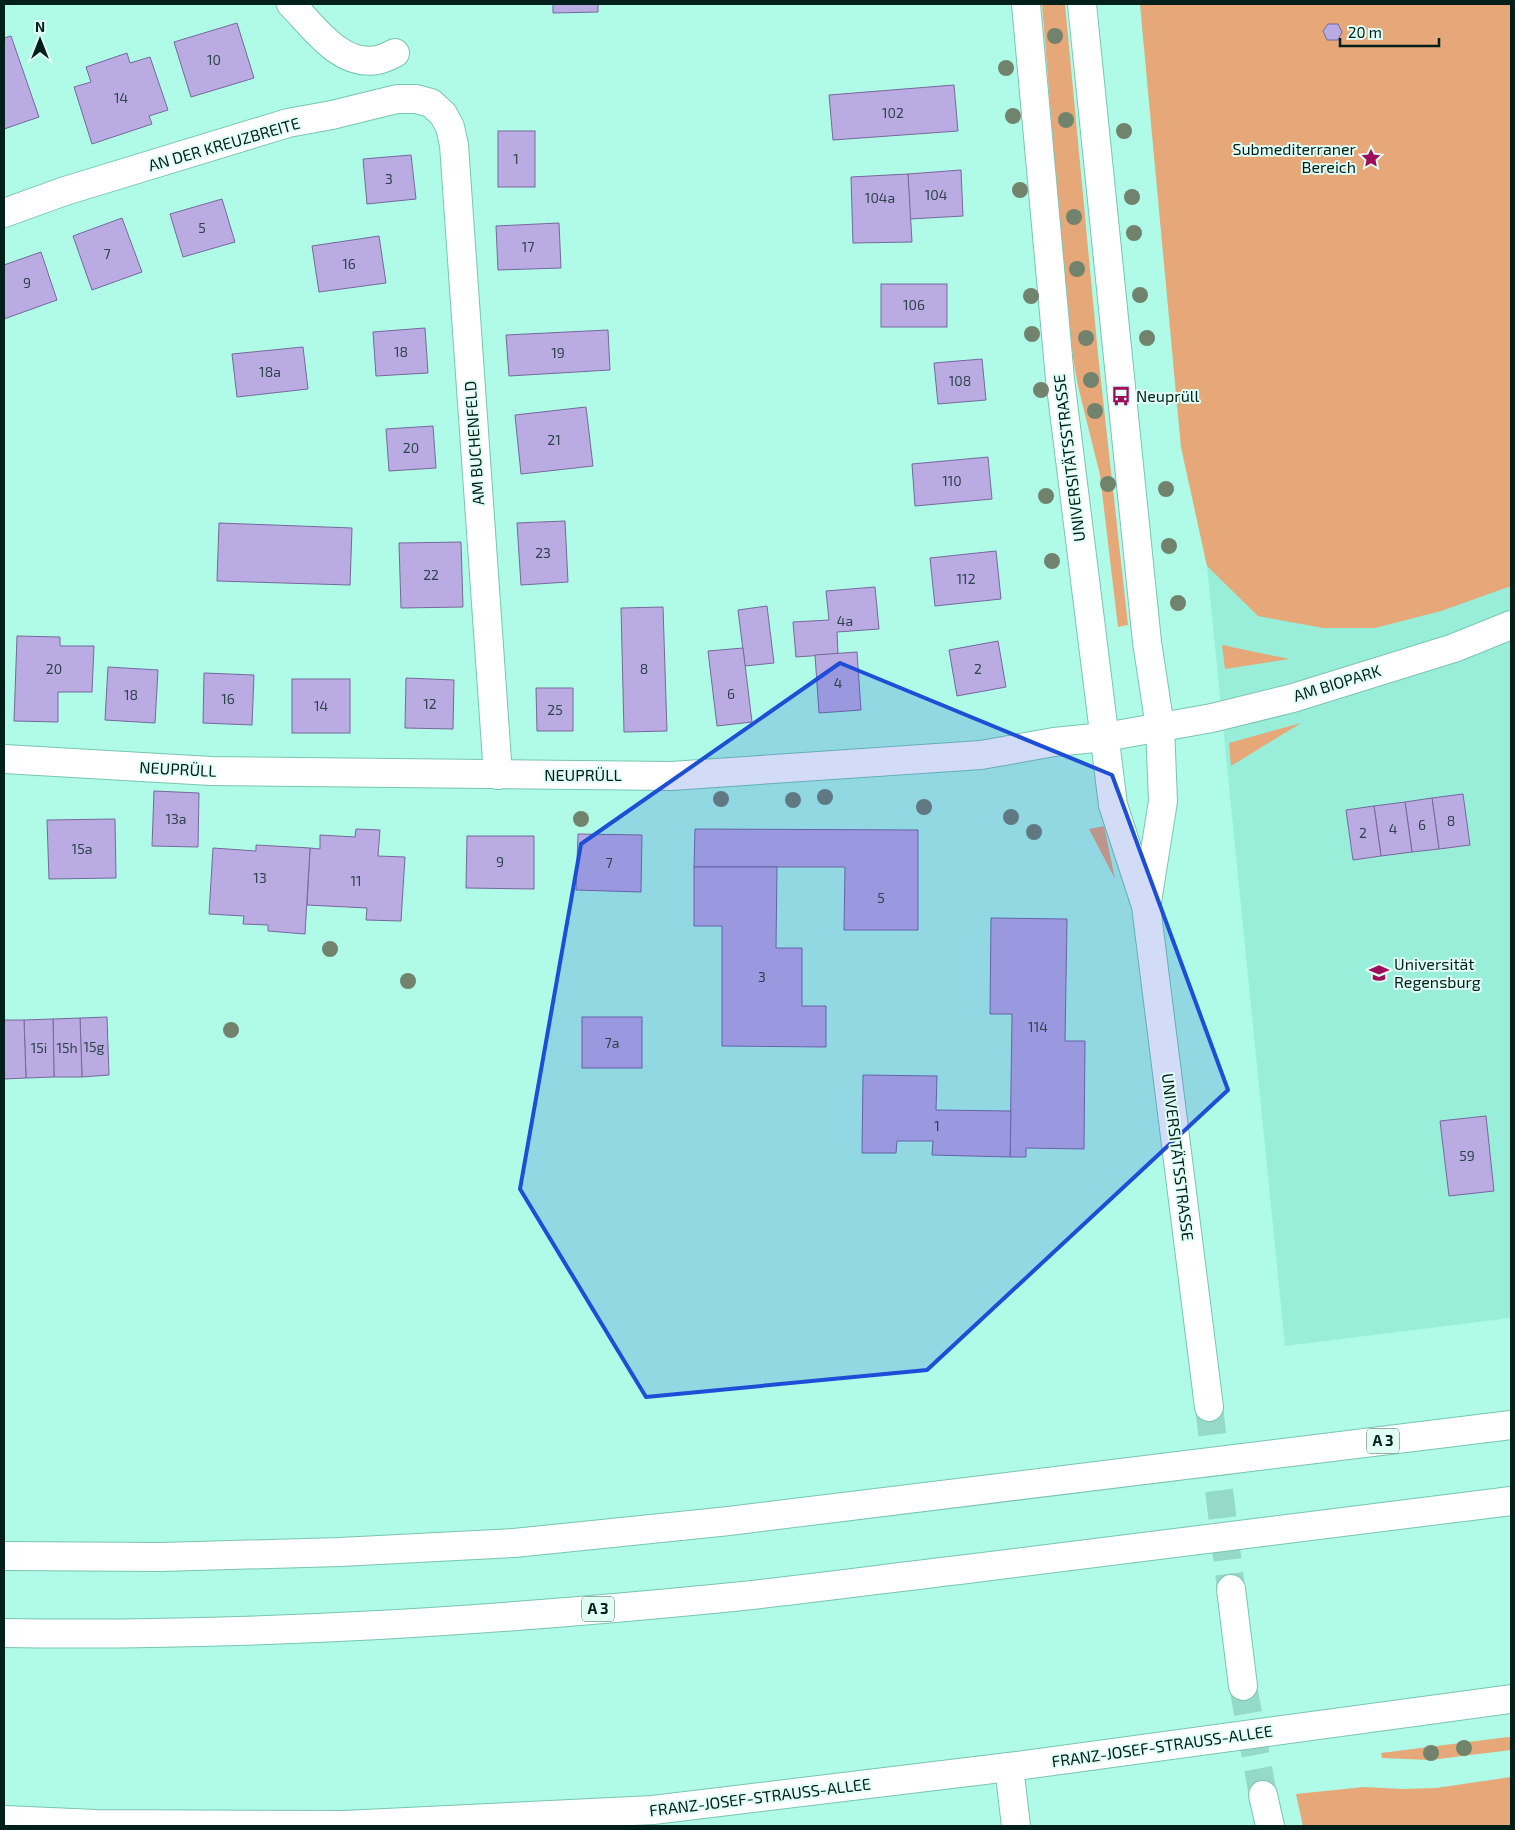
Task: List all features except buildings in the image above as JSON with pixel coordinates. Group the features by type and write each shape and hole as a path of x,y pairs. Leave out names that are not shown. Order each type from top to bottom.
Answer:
{"main road":[{"path":"291,4 337,51 357,60 376,61 395,54"},
{"name":"UNIVERSITÄTSSTRASSE","path":"1026,4 1060,379 1113,805 1146,906 1209,1407"},
{"name":"UNIVERSITÄTSSTRASSE","path":"1082,4 1147,642 1160,727 1163,801 1146,906"},
{"name":"AN DER KREUZBREITE","path":"4,213 65,192 288,123 332,115 397,99 416,99 431,103 443,114"},
{"name":"AM BUCHENFELD","path":"443,114 450,127 454,145 498,774"},
{"name":"AM BIOPARK","path":"1160,727 1212,718 1293,698 1454,648 1511,625"},
{"name":"NEUPRÜLL","path":"4,759 211,771 671,776 981,755 1054,742 1105,737 1160,727"},
{"name":"A 3","path":"4,1556 201,1556 340,1552 514,1543 729,1521 1511,1425"},
{"name":"A 3","path":"4,1633 189,1632 346,1627 510,1616 716,1598 1264,1533 1511,1501"},
{"path":"1231,1590 1243,1686"},
{"name":"FRANZ-JOSEF-STRAUSS-ALLEE","path":"4,1820 106,1824 344,1825 653,1810 1009,1767 1511,1699"},
{"path":"1009,1767 1016,1826"},
{"path":"1263,1795 1270,1826"}],"highlighted area":[{"path":"840,663 1112,775 1228,1090 927,1370 646,1397 520,1189 581,844"}],"shaded area":[{"path":"1042,4 1065,4 1098,354 1128,625 1118,627 1100,475 1073,358"},
{"name":"Universität Regensburg","path":"1140,4 1511,4 1511,1318 1285,1346 1207,566 1181,447"},
{"path":"1140,4 1511,4 1511,586 1441,611 1375,628 1323,628 1258,616 1207,566 1181,447"},
{"path":"1222,645 1289,659 1225,669"},
{"path":"1301,723 1231,766 1229,743"},
{"path":"1104,826 1115,879 1089,829"},
{"path":"1511,1738 1511,1750 1430,1760 1382,1758 1381,1753"},
{"path":"1511,1777 1511,1826 1303,1826 1296,1794 1364,1787 1436,1788"}],"tunnel":[{"path":"1209,1407 1231,1589"},
{"path":"1243,1686 1263,1795"}],"place":[{"name":"Submediterraner Bereich","path":"1371,158"},
{"name":"Neuprüll","path":"1121,396"},
{"name":"Universität Regensburg","path":"1379,973"}]}
